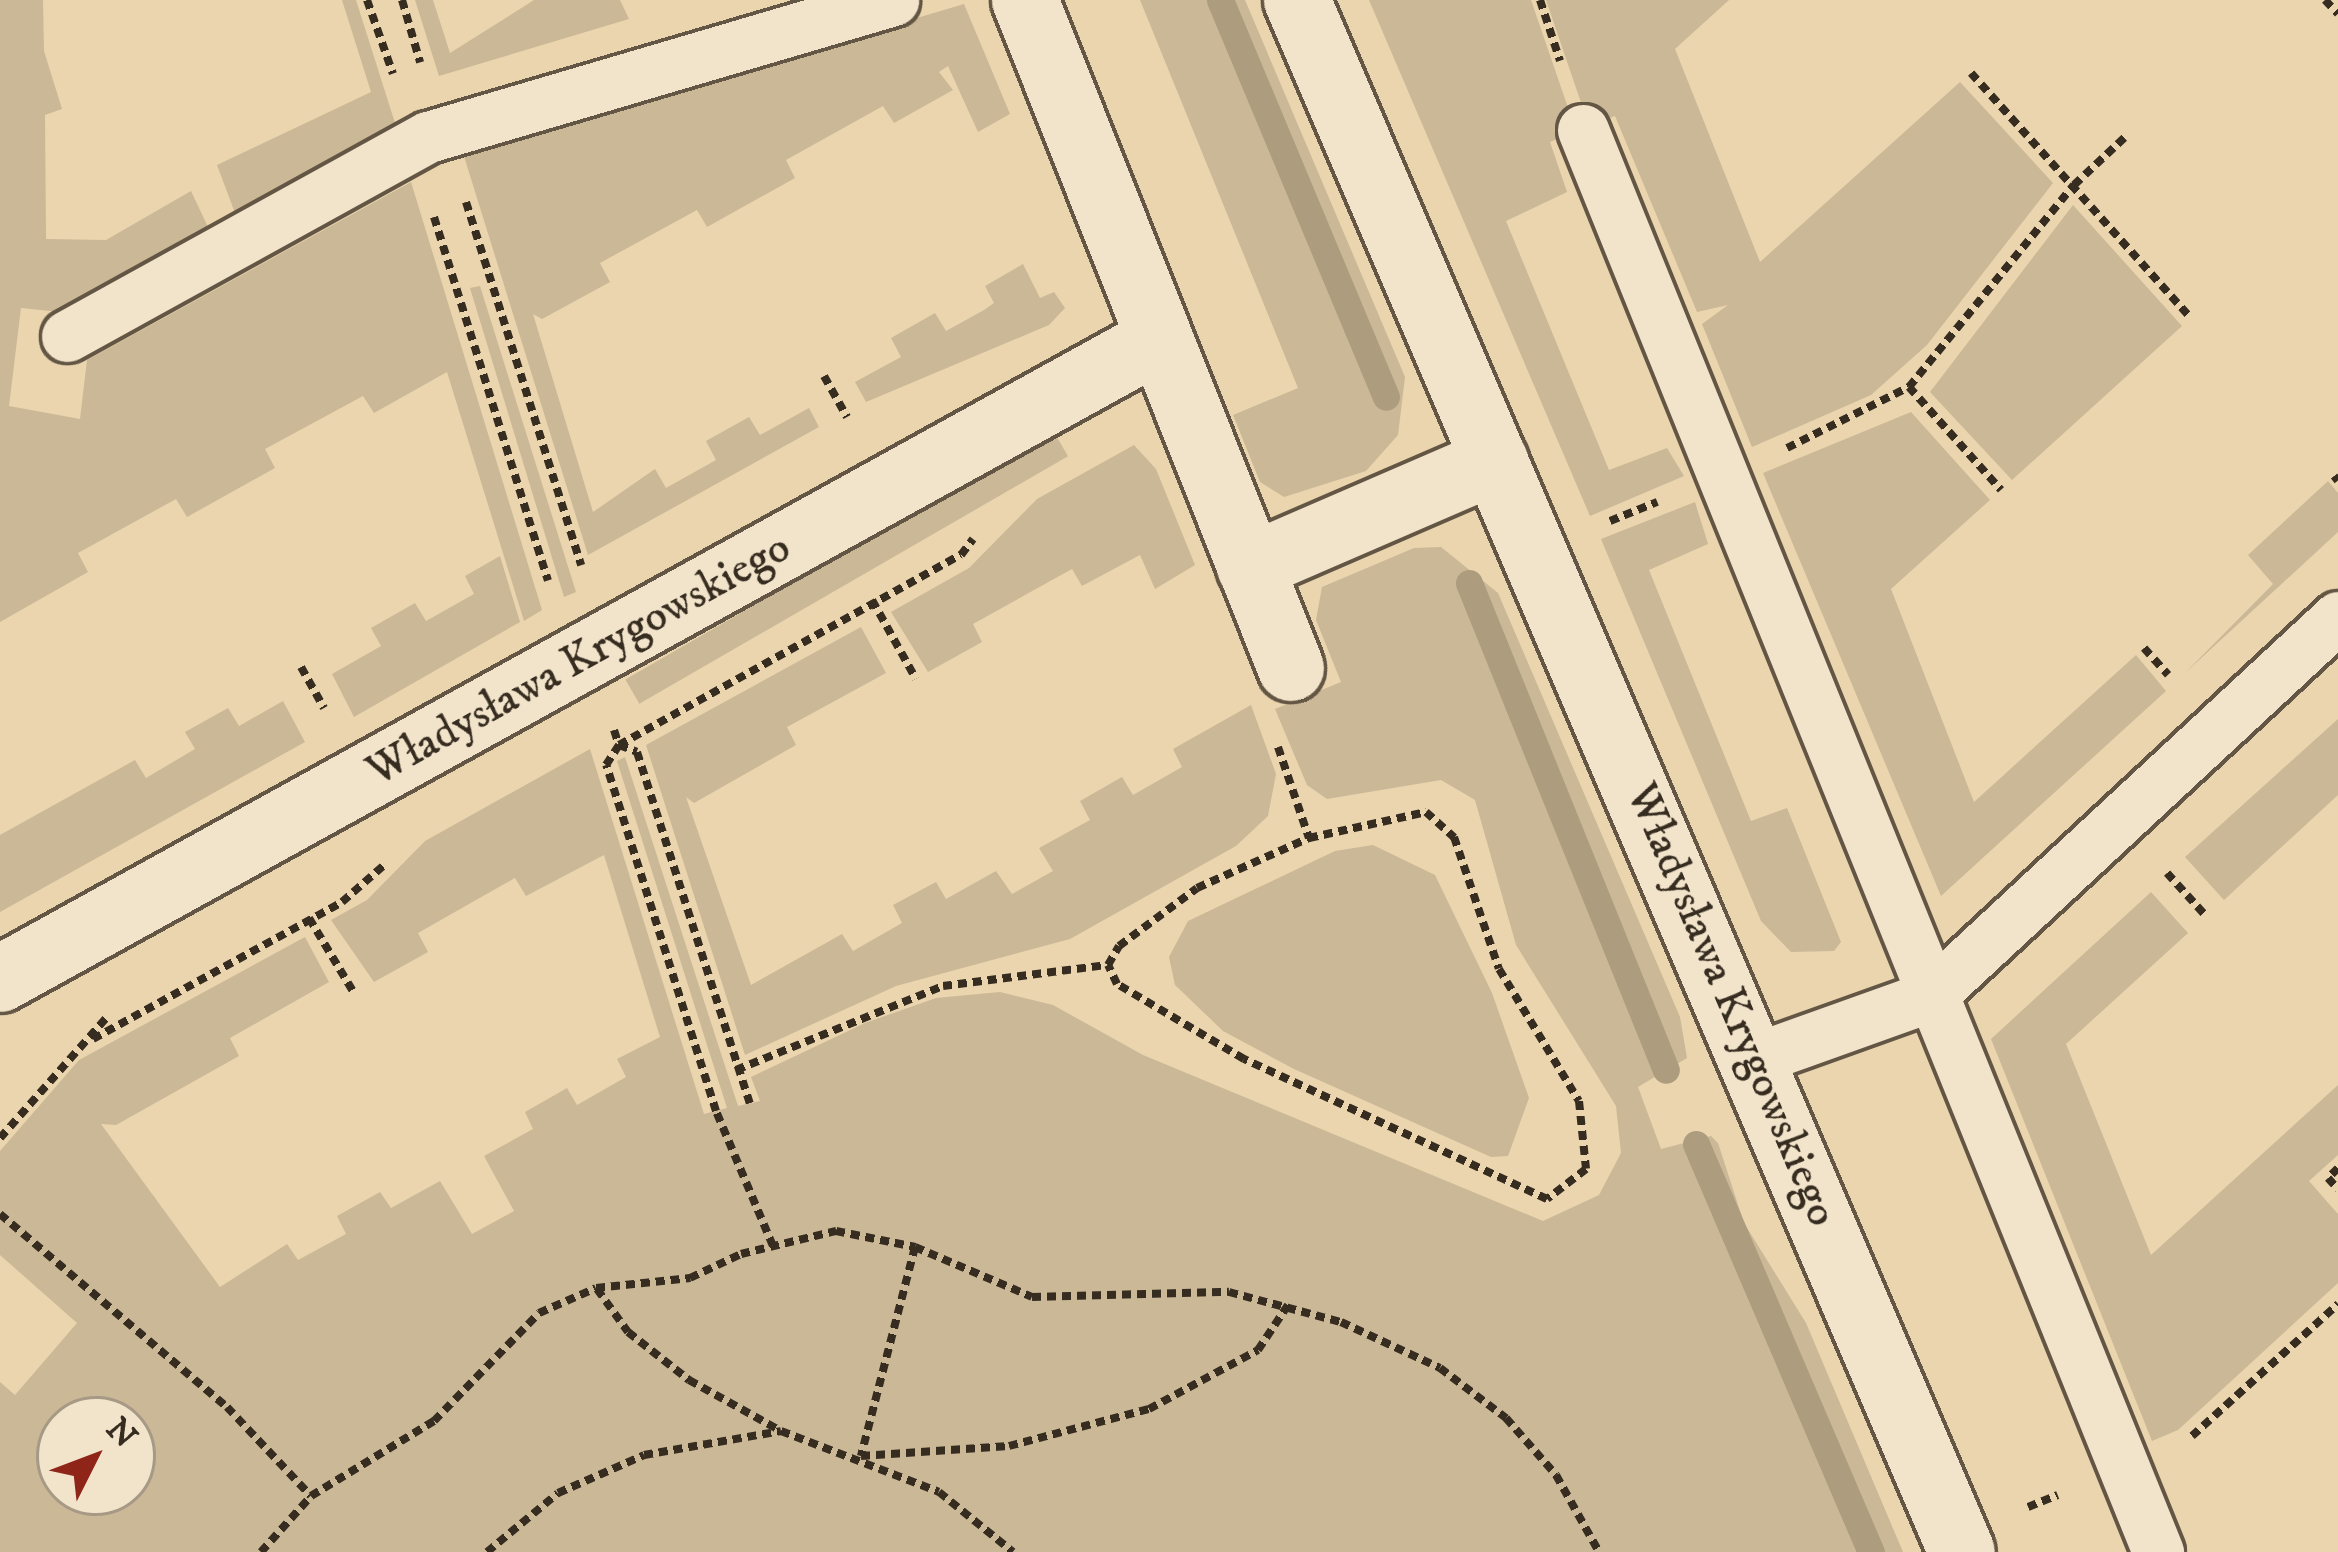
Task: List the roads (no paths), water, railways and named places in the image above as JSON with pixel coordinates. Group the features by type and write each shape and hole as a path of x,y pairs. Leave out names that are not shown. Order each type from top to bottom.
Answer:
{"street":[{"path":"1024,0 1292,668"},
{"name":"Władysława Krygowskiego","path":"1297,0 1756,1058 1962,1552"},
{"name":"Władysława Krygowskiego","path":"0,979 582,630 1157,340"},
{"path":"1250,567 1496,461"}],"lane":[{"path":"67,336 428,137 893,0"},
{"path":"1583,130 2158,1552"},
{"path":"1756,1058 1930,996 2338,617"}],"waterway":[{"path":"1220,0 1386,397"},
{"path":"1469,583 1666,1070"},
{"path":"1696,1144 1871,1552"}]}
